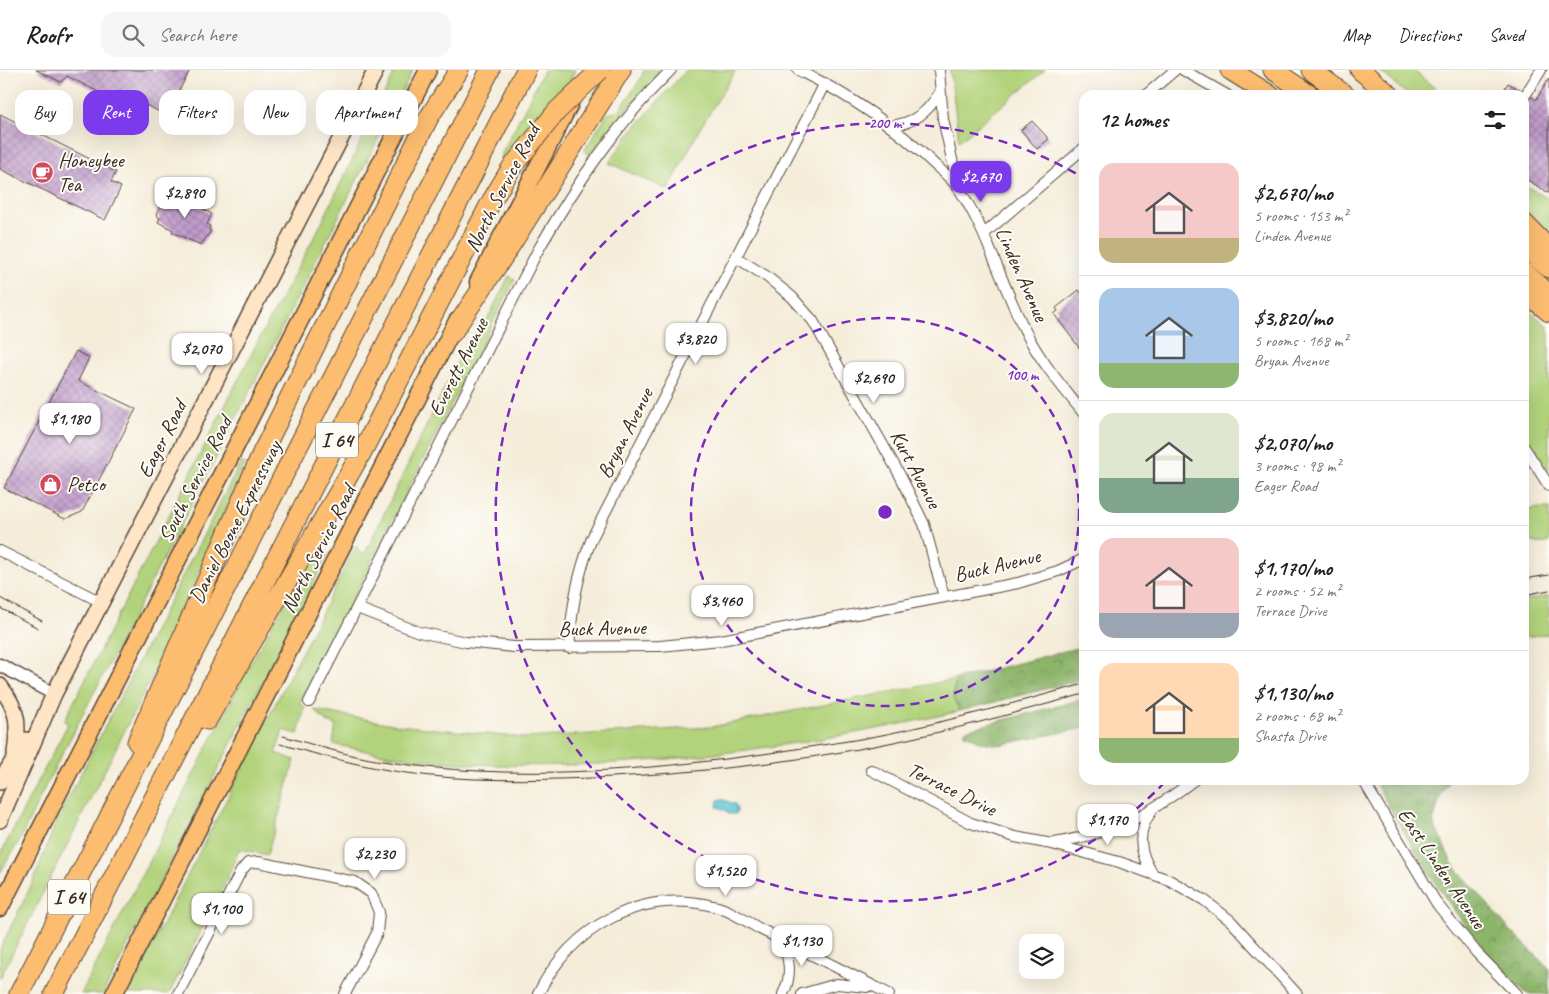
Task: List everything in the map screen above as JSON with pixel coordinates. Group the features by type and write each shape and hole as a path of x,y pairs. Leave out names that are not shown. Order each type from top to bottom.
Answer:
{"highway":[{"name":"Daniel Boone Expressway","path":"19,994 490,70"},
{"name":"I 64","path":"54,994 526,70"},
{"path":"148,811 177,770 201,730 362,452 491,202 512,167 557,111 600,70"},
{"path":"452,332 505,254 621,70"},
{"path":"1230,70 1262,90"},
{"path":"1273,70 1303,90"},
{"path":"1311,70 1338,90"},
{"path":"1360,70 1384,90"},
{"path":"118,800 146,717 262,453 428,119 458,72"},
{"path":"1529,228 1549,249"},
{"path":"1529,251 1549,268"},
{"path":"1529,276 1549,294"},
{"path":"1529,295 1549,312"}],"main road":[{"name":"Eager Road","path":"0,820 54,694 376,70"},
{"name":"South Service Road","path":"0,908 428,70"},
{"name":"North Service Road","path":"114,994 587,70"},
{"path":"0,686 10,699 17,718 18,726 14,759"},
{"name":"Eager Road","path":"0,782 54,694"}],"street":[{"name":"Everett Avenue","path":"310,702 558,216 623,123 671,70"},
{"name":"Linden Avenue","path":"798,70 852,98 917,147 958,187 984,234 1011,301 1030,340 1054,378 1079,408"},
{"path":"939,70 940,92 958,187"},
{"path":"1152,90 1175,70"},
{"path":"1183,70 1218,90"},
{"path":"1528,90 1541,70"},
{"name":"Bryan Avenue","path":"569,648 572,606 580,570 592,538 825,83"},
{"path":"890,126 908,122 922,116 940,92"},
{"path":"984,234 1079,152"},
{"name":"Kurt Avenue","path":"737,258 766,276 792,297 813,321 901,477 924,524 944,597"},
{"path":"1529,455 1549,486"},
{"path":"0,551 101,602"},
{"name":"Buck Avenue","path":"357,608 419,632 466,642 514,647 660,646 721,640 1018,583 1079,561"},
{"path":"0,665 54,694"},
{"name":"Terrace Drive","path":"871,770 971,823 1015,837 1052,844 1169,880 1190,892 1231,921 1297,994"},
{"path":"1052,844 1088,837 1125,825 1152,811 1187,785"},
{"name":"East Linden Avenue","path":"1366,785 1437,904 1476,952 1517,994"},
{"path":"1152,811 1144,821 1140,836 1142,854 1153,874"},
{"path":"178,994 241,871 248,863 258,862 355,882 371,894 379,912 377,933 345,994"},
{"path":"538,994 564,955 588,931 619,912 674,901 714,906 886,993"},
{"path":"780,938 787,952 789,968 788,981 783,994"},
{"path":"802,994 837,984 858,984 886,993"}],"green space":[{"path":"396,70 413,70 403,90 386,90"},
{"path":"544,70 575,70 565,91 508,160 500,157"},
{"path":"644,70 660,70 589,154 584,151 607,114 619,111 640,80"},
{"path":"686,70 736,70 699,130 668,190 609,163 630,133"},
{"path":"950,70 1045,70 959,141"},
{"path":"1379,70 1413,70 1437,90 1402,90"},
{"path":"364,135 380,135 43,791 21,838 0,873 0,855 68,724 64,721 256,345 318,230"},
{"path":"1529,188 1549,199 1549,234 1529,214"},
{"path":"509,276 515,279 299,704 305,707 298,734 283,730 276,753 295,760 267,855 239,849 223,888 169,994 127,994 356,546 362,554 366,551 463,350 474,334 481,332"},
{"path":"1529,311 1549,327 1549,471 1529,441"},
{"path":"241,462 245,464 169,643 0,978 0,949 33,882 56,822"},
{"path":"1549,508 1549,542 1541,543 1529,539 1529,510"},
{"path":"317,548 328,554 103,994 81,994 250,664"},
{"path":"1549,596 1549,634 1529,636 1529,600"},
{"path":"1079,647 1079,680 960,711 953,696 957,679"},
{"path":"957,679 953,696 960,711 855,733 785,745 636,762 549,766 505,765 419,759 376,753 333,744 336,725 327,722 314,710 398,725 525,738 711,727"},
{"path":"1079,700 1079,729 999,745 981,742 965,734 965,730"},
{"path":"1377,785 1447,785 1440,797 1433,822 1452,863 1510,930 1549,968 1549,994 1527,994 1504,971 1461,920 1424,866"}],"water":[{"path":"721,799 735,804 736,814 728,814 725,810 717,807 718,800"}],"building":[{"path":"36,70 190,70 179,90 159,90 159,112 149,106 149,90 94,90 67,76 61,82"},
{"path":"1549,79 1549,193 1529,181 1529,98 1532,97 1536,100"},
{"path":"1508,83 1520,90 1504,90"},
{"path":"0,114 15,122 15,135 42,135 116,172 111,182 121,187 105,220 0,169"},
{"path":"1032,121 1049,139 1037,149 1021,130"},
{"path":"173,193 212,214 207,224 210,226 209,230 211,231 201,245 172,232 173,230 158,222 160,218 156,215 166,195 171,198"},
{"path":"1079,290 1079,347 1054,314 1058,311 1056,308"},
{"path":"76,351 89,358 78,381 136,409 82,512 65,519 4,488"}],"tram line":[{"path":"1529,578 1549,575"},
{"path":"1529,594 1549,590"},
{"path":"0,598 42,621"},
{"path":"0,608 38,628"},
{"path":"283,736 357,756 431,767 480,771 530,772 580,772 629,769 728,759 907,730 1079,685"},
{"path":"280,744 327,757 391,771 430,776 522,780 633,776 756,765 837,753 938,732 1079,695"}],"place":[{"name":"Honeybee Tea","path":"42,172"},
{"name":"Petco","path":"51,484"}]}
